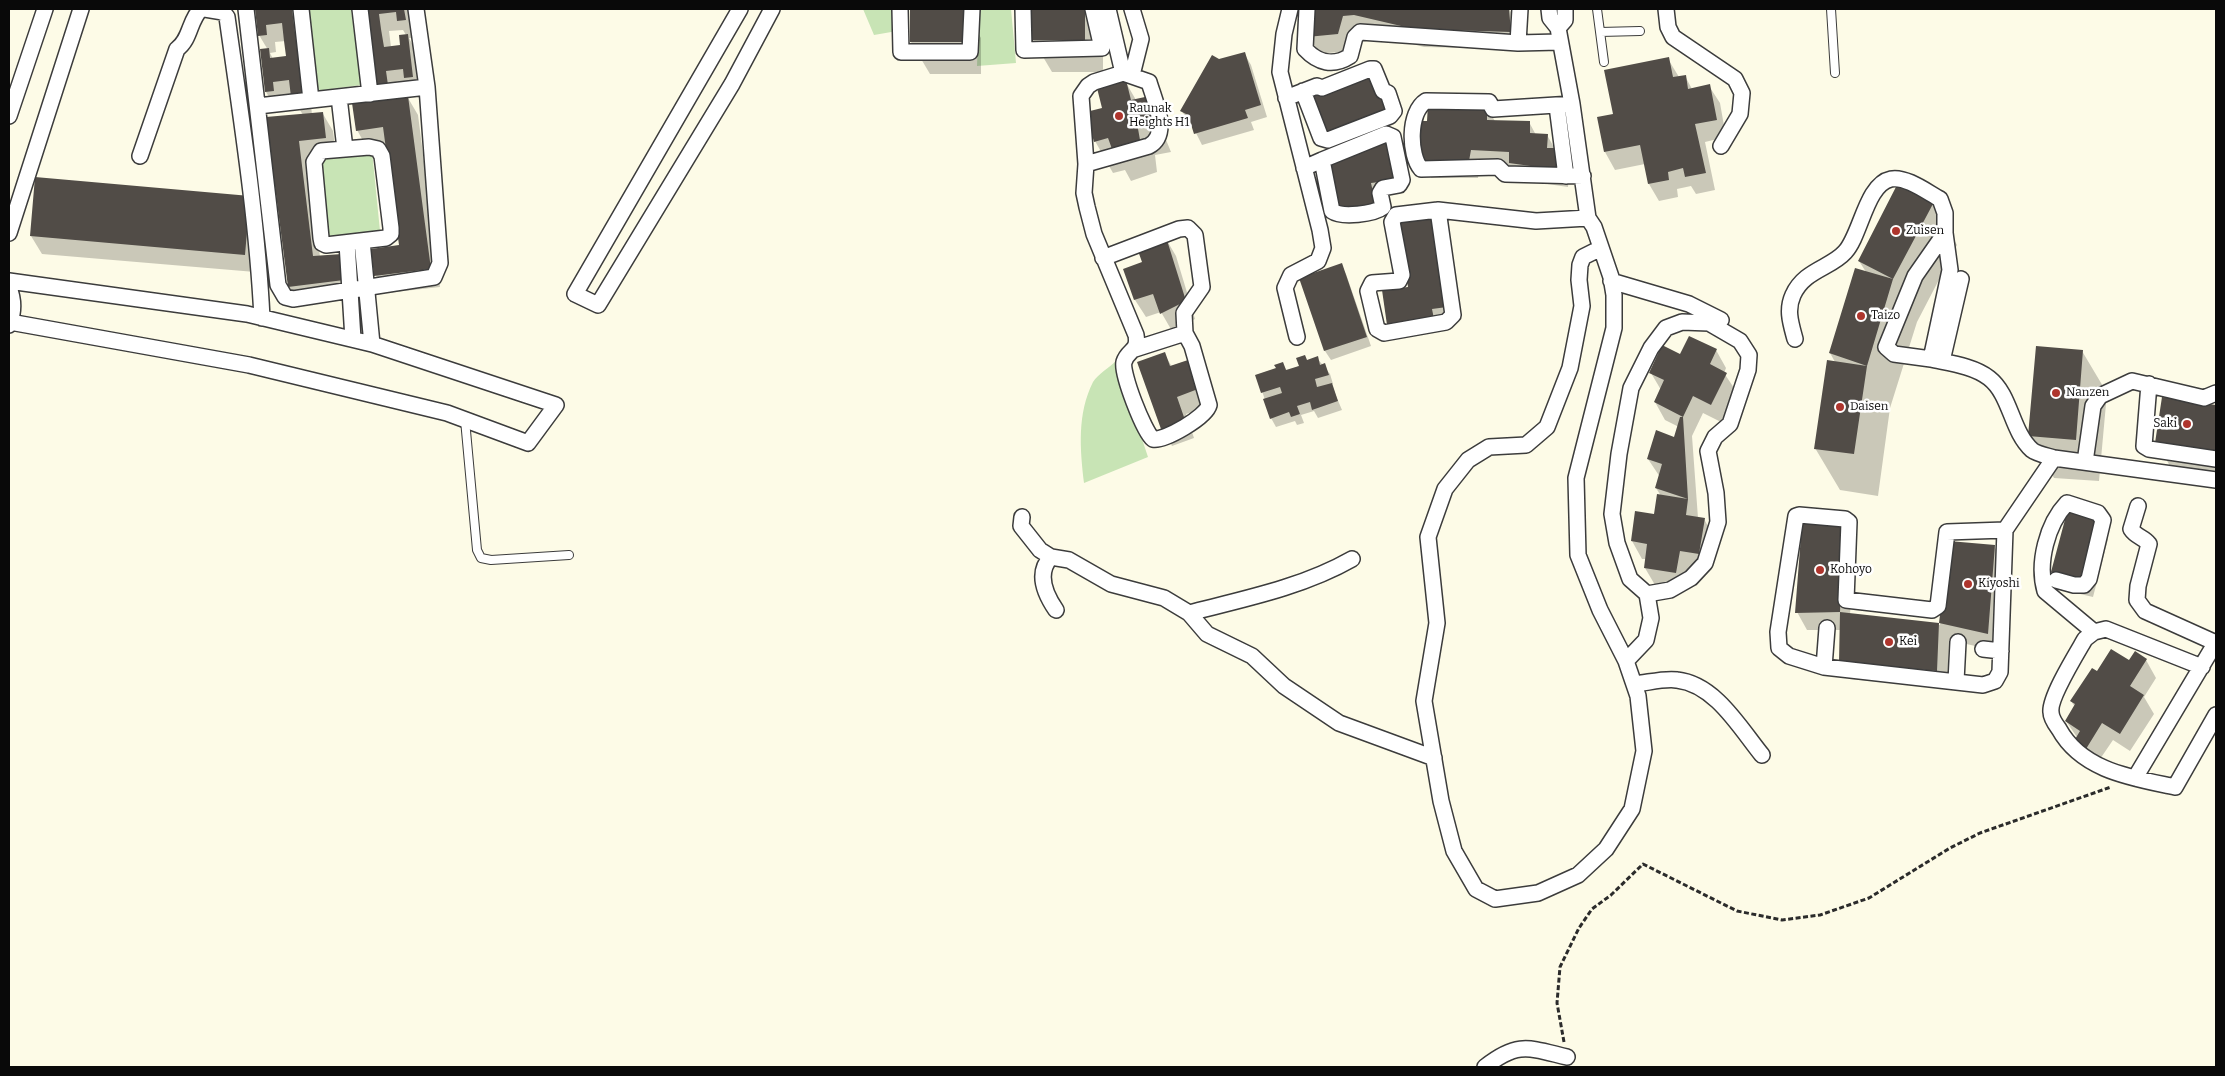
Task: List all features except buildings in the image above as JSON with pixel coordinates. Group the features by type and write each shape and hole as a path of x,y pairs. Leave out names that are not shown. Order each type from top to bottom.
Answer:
{"street":[{"path":"9,116 14,82 45,9"},
{"path":"9,233 81,9"},
{"path":"140,156 177,49 184,44 194,16 203,9 223,12 227,17 251,188 260,268 262,318"},
{"path":"246,9 278,285 280,292 285,297 293,299 434,277 438,272 440,263 427,87 416,9"},
{"path":"301,9 311,100"},
{"path":"360,9 370,94"},
{"path":"740,9 575,294 598,305 732,84 772,9"},
{"path":"900,9 901,52 970,52 972,9"},
{"path":"1023,9 1024,50 1102,48 1093,9"},
{"path":"1108,9 1128,74"},
{"path":"1128,74 1141,39 1132,9"},
{"path":"1290,9 1284,34 1280,72 1323,248 1318,261 1291,275 1285,288 1297,337"},
{"path":"1307,9 1305,49 1314,58 1321,61 1340,62 1350,56 1355,37 1360,32 1518,43 1558,35"},
{"path":"1518,43 1520,9"},
{"path":"1549,9 1550,18 1558,35 1564,105 1566,176"},
{"path":"1558,35 1565,20 1565,9"},
{"path":"1666,9 1668,27 1673,37 1735,78 1742,93 1740,114 1720,146"},
{"path":"1286,98 1303,91 1317,86 1322,88 1374,69 1383,91 1388,93 1394,111 1390,116 1328,140 1321,138 1303,91"},
{"path":"1086,164 1149,146 1157,140 1161,124 1149,82 1128,74 1094,82 1088,86 1082,96 1086,164 1084,193 1103,258 1138,343 1127,357 1124,369 1145,431 1152,439 1163,439 1204,414 1208,405 1192,346 1185,333 1184,313 1202,287 1195,235 1188,228 1179,229 1103,258"},
{"path":"258,106 427,87"},
{"path":"340,97 345,149"},
{"path":"1564,105 1493,109 1489,102 1426,101 1421,104 1412,121 1415,162 1421,169 1498,167 1505,174 1583,176"},
{"path":"1564,105 1583,176 1588,218 1594,227 1601,248 1611,281 1614,328 1576,478 1578,555 1600,610 1626,661 1634,684 1638,696 1644,751 1632,809 1606,849 1578,875 1538,893 1495,899 1476,889 1454,851 1441,801 1424,701 1437,623 1428,537 1445,489 1468,460 1489,448 1526,445 1548,427 1570,368 1582,306 1579,280 1580,265 1583,257 1601,248"},
{"path":"1304,168 1322,160 1386,134 1393,137 1402,180 1399,185 1383,188 1380,193 1383,207 1378,211 1338,215 1332,211 1322,160"},
{"path":"369,147 378,149 382,156 391,234 386,238 355,242 326,245 322,243 314,162 321,151 369,147"},
{"path":"1795,340 1788,314 1792,295 1802,281 1846,252 1877,187 1889,179 1900,178 1940,199 1945,213 1944,233 1950,270 1936,360"},
{"path":"1438,210 1453,315 1446,322 1384,333 1377,329 1368,291 1372,283 1399,281 1402,275 1392,222 1396,215 1438,210 1536,221 1588,218"},
{"path":"1944,233 1915,276 1886,347 1894,354 1936,360 1979,371 1991,379 1999,390 2021,435 2033,451 2054,458 2216,480"},
{"path":"354,339 351,291 355,242"},
{"path":"355,242 367,288 372,344"},
{"path":"1936,360 1961,279"},
{"path":"9,280 262,318 354,339 556,405 528,443 447,413 249,365 9,323 13,300 9,288"},
{"path":"1611,281 1689,304 1721,320"},
{"path":"1626,661 1646,640 1651,618 1647,594 1630,579 1616,543 1612,514 1631,388 1651,348 1666,328 1682,322 1709,323 1740,341 1749,355 1748,370 1730,424 1715,438 1708,451 1716,493 1718,522 1705,563 1691,578 1670,590 1647,594"},
{"path":"1135,349 1185,333"},
{"path":"2085,462 2093,406 2100,396 2132,381 2204,398 2216,393"},
{"path":"2149,384 2144,446 2148,450 2216,459"},
{"path":"2005,530 1947,532 1938,606 1932,610 1846,600 1850,522 1845,519 1799,514 1794,520 1778,632 1779,648 1788,656 1824,667 1983,685 1995,681 2000,672 2005,530 2054,458"},
{"path":"2056,580 2074,585 2084,585 2089,579 2103,520 2098,513 2067,503 2061,509 2049,532 2043,563 2042,583 2045,591 2094,632"},
{"path":"2134,778 2216,642 2145,612 2137,600 2138,586 2149,544 2146,539 2134,534 2131,529 2138,506"},
{"path":"1022,517 1021,526 1040,550 1051,557 1069,560 1111,584 1164,598 1190,613 1207,634 1252,656 1284,686 1339,723 1434,758"},
{"path":"1051,557 1044,564 1043,578 1046,596 1056,610"},
{"path":"1190,613 1269,594 1338,567 1352,559"},
{"path":"1824,667 1827,628"},
{"path":"2202,667 2106,629 2094,632 2085,639 2052,701 2051,712 2068,745 2103,769 2176,787 2216,715"},
{"path":"1956,681 1958,642"},
{"path":"1983,649 2001,650"},
{"path":"1634,684 1677,680 1693,685 1718,700 1762,755"},
{"path":"1485,1067 1500,1056 1516,1048 1531,1049 1567,1058"}],"lane":[{"path":"1597,9 1604,62"},
{"path":"1831,9 1835,73"},
{"path":"1600,32 1640,31"},
{"path":"466,420 477,550 481,558 491,560 568,555"}],"path":[{"path":"1567,1058 1557,1003 1560,967 1579,928 1592,909 1611,895 1643,864 1737,911 1782,920 1820,915 1869,898 1950,848 1980,833 2134,778"}],"green space":[{"path":"308,9 351,9 361,85 316,91"},
{"path":"863,9 893,9 897,31 874,35"},
{"path":"979,9 1011,9 1016,63 977,66"},
{"path":"372,151 380,231 328,238 318,156"},
{"path":"1116,361 1148,457 1084,483 1081,432 1084,406 1093,382"}],"place":[{"name":"Raunak Heights H1","path":"1119,116"},
{"name":"Zuisen","path":"1896,231"},
{"name":"Taizo","path":"1861,316"},
{"name":"Nanzen","path":"2056,393"},
{"name":"Daisen","path":"1840,407"},
{"name":"Saki","path":"2187,424"},
{"name":"Kohoyo","path":"1820,570"},
{"name":"Kiyoshi","path":"1968,584"},
{"name":"Kei","path":"1889,642"}]}
